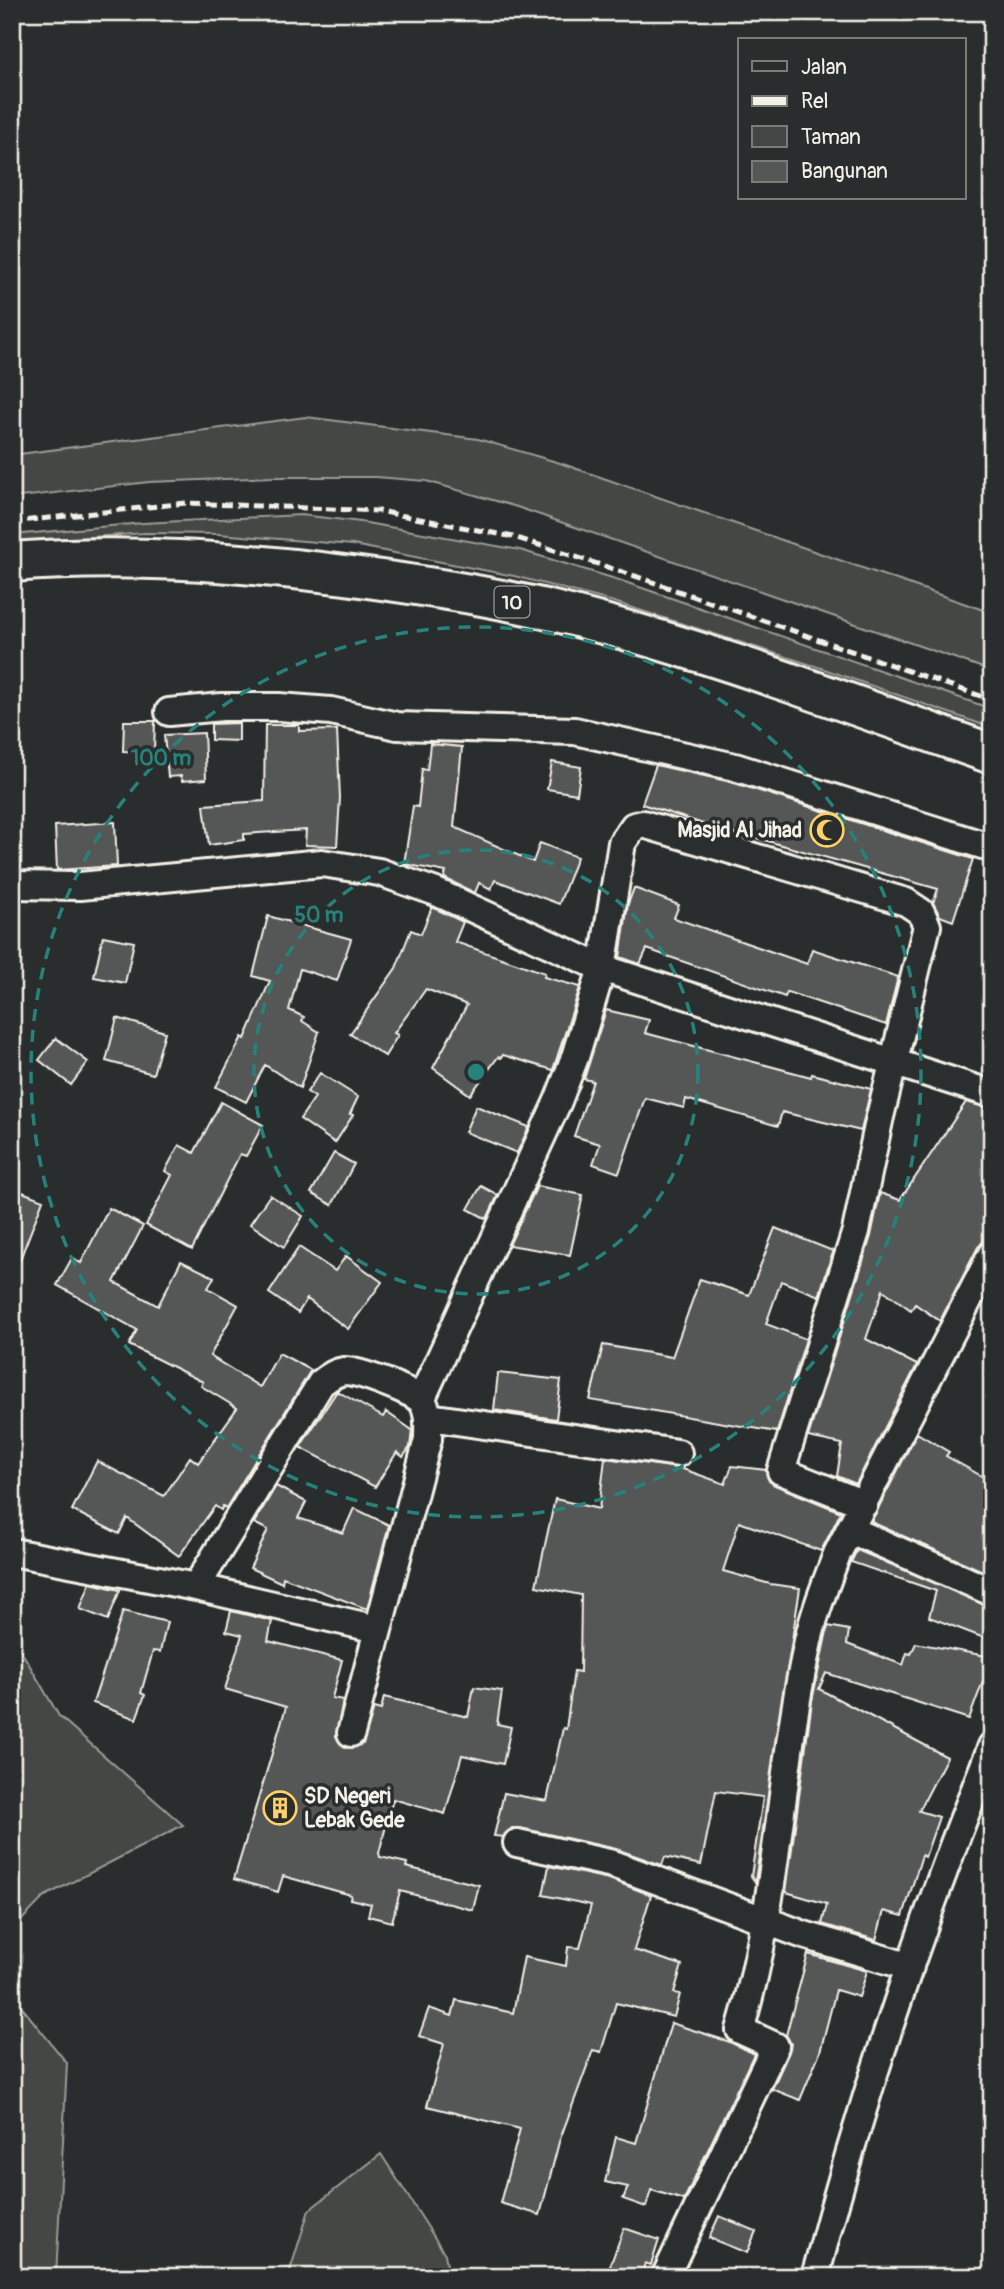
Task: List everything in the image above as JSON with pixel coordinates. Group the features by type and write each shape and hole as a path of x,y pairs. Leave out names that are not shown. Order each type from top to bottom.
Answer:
{"highway":[{"name":"10","path":"12,562 62,558 172,558 264,565 490,597 608,626 705,655 992,754"}],"street":[{"path":"169,712 222,707 279,707 331,711 397,726 575,731 735,767 992,848"},
{"path":"351,1733 428,1439 425,1409 558,1101 602,968 622,843 634,826 657,828 906,902 921,912 927,926 856,1231 781,1471 864,1504"},
{"path":"12,885 80,886 322,863 348,865 436,892 602,968 820,1036 992,1094"},
{"path":"665,2277 775,2046 740,2030 758,1971 768,1921 806,1650 837,1554 992,1254"},
{"path":"196,1587 321,1383 334,1373 348,1371 402,1389 425,1409 678,1453"},
{"path":"851,1530 992,1592"},
{"path":"12,1552 196,1587 377,1629"},
{"path":"815,2277 837,2191 910,1967 957,1833 992,1746"},
{"path":"517,1843 613,1864 768,1921 910,1967"}],"green space":[{"path":"306,417 478,439 560,463 992,613 992,671 517,507 426,481 376,477 274,477 149,482 12,498 12,455"},
{"path":"301,515 361,522 520,550 619,580 992,709 992,728 821,668 614,602 514,576 353,545 218,534 145,533 12,543 12,535 143,523"},
{"path":"12,1635 59,1716 183,1825 45,1896 12,1930"},
{"path":"12,1995 67,2063 56,2277 12,2277"},
{"path":"381,2154 445,2254 449,2277 288,2277 309,2210"}],"building":[{"path":"124,721 155,721 154,752 123,751"},
{"path":"239,723 239,741 211,740 211,724"},
{"path":"265,725 299,725 299,731 337,730 340,798 337,846 305,845 306,830 244,834 244,840 209,845 204,805 264,801"},
{"path":"204,733 206,779 182,781 181,776 168,777 164,735"},
{"path":"430,744 462,747 454,827 533,862 540,843 577,857 559,904 495,880 491,889 479,883 475,893 444,878 446,872 404,864 413,806 418,807 422,769 427,770"},
{"path":"552,762 581,767 577,794 547,789"},
{"path":"656,765 731,782 973,859 953,921 940,916 933,903 938,889 753,837 752,840 642,804"},
{"path":"115,822 117,866 57,870 55,826"},
{"path":"634,888 679,905 674,918 807,964 812,949 898,977 886,1025 787,992 785,997 647,949 640,964 620,957 628,904"},
{"path":"432,907 463,922 455,942 545,973 544,977 580,987 553,1070 503,1055 498,1057 470,1095 433,1068 467,1005 426,989 394,1033 398,1035 385,1056 350,1034 396,968 411,930 421,934"},
{"path":"268,916 351,939 337,981 300,969 289,1010 304,1017 302,1021 319,1032 300,1088 265,1065 246,1102 216,1087 242,1037 245,1039 270,981 253,976"},
{"path":"103,936 134,942 125,983 94,977"},
{"path":"606,1010 649,1020 645,1033 811,1077 812,1074 871,1089 861,1131 782,1112 778,1126 686,1099 684,1108 645,1098 619,1173 593,1164 600,1144 574,1136 593,1081 584,1079"},
{"path":"117,1018 165,1032 153,1074 106,1061"},
{"path":"56,1038 88,1062 71,1085 39,1060"},
{"path":"320,1073 358,1097 350,1114 353,1115 335,1143 300,1119 315,1097 307,1092"},
{"path":"221,1102 263,1125 246,1156 240,1154 192,1250 146,1225 172,1175 165,1171 179,1145 194,1153"},
{"path":"966,1102 992,1109 992,1238 978,1247 940,1321 915,1304 911,1310 883,1290 866,1339 917,1365 856,1484 837,1476 842,1444 808,1437 871,1236 880,1193 900,1200"},
{"path":"476,1106 529,1127 517,1153 465,1132"},
{"path":"334,1153 354,1164 332,1205 311,1193"},
{"path":"481,1186 498,1195 487,1219 468,1209"},
{"path":"537,1186 583,1195 570,1255 509,1245"},
{"path":"12,1188 43,1200 14,1275 12,1275"},
{"path":"270,1195 303,1216 284,1247 250,1224"},
{"path":"109,1208 143,1226 114,1282 158,1306 181,1261 214,1277 208,1288 238,1305 210,1356 260,1387 279,1353 311,1370 226,1508 223,1506 221,1510 215,1506 179,1556 127,1518 119,1534 72,1510 97,1461 164,1496 190,1457 198,1463 237,1408 201,1386 203,1382 129,1345 137,1330 57,1285 72,1258 81,1263"},
{"path":"775,1228 833,1251 819,1296 781,1281 766,1324 806,1339 777,1432 590,1400 603,1345 672,1357 700,1279 749,1295"},
{"path":"299,1247 335,1271 346,1256 382,1282 348,1329 307,1299 298,1313 269,1293"},
{"path":"498,1373 561,1380 556,1419 494,1410"},
{"path":"337,1391 383,1417 386,1412 412,1430 410,1447 403,1457 397,1452 375,1487 300,1447"},
{"path":"917,1433 949,1452 946,1456 992,1482 992,1575 871,1522"},
{"path":"605,1458 680,1468 725,1484 732,1466 766,1470 769,1481 775,1485 841,1512 821,1551 739,1522 723,1571 770,1584 800,1588 755,1882 751,1876 763,1797 716,1791 701,1865 665,1857 662,1865 616,1849 520,1828 512,1828 503,1837 494,1836 504,1793 547,1801 563,1728 566,1729 574,1671 580,1672 581,1595 536,1586 555,1499 599,1509"},
{"path":"276,1486 306,1502 298,1518 343,1533 354,1508 389,1525 367,1609 283,1577 282,1583 250,1568 268,1530 254,1523"},
{"path":"857,1550 992,1607 992,1641 929,1617 936,1591 851,1562"},
{"path":"90,1583 120,1590 108,1620 80,1609"},
{"path":"123,1611 167,1622 160,1652 153,1651 141,1693 145,1695 136,1719 93,1703"},
{"path":"231,1611 272,1621 268,1641 342,1660 332,1698 343,1700 336,1736 346,1748 363,1744 374,1708 381,1710 384,1697 468,1717 474,1687 502,1691 497,1724 511,1727 503,1764 462,1755 445,1814 393,1799 379,1853 380,1857 407,1863 406,1867 479,1885 473,1910 400,1891 392,1922 368,1916 371,1904 350,1899 351,1895 283,1876 278,1892 234,1879 286,1707 225,1689 242,1635 226,1631"},
{"path":"828,1626 849,1630 847,1644 903,1665 907,1653 911,1654 916,1643 992,1657 969,1719 826,1673 819,1689 947,1757 919,1811 939,1817 925,1857 922,1855 903,1916 884,1911 876,1940 822,1924 827,1904 786,1892 812,1701"},
{"path":"549,1866 609,1879 651,1895 634,1950 682,1965 674,1993 680,1994 674,2017 616,2003 601,2052 593,2050 559,2142 540,2215 500,2203 520,2129 427,2106 444,2044 419,2036 429,2008 452,2016 456,2000 513,2013 524,1957 566,1966 568,1947 580,1948 591,1905 543,1895"},
{"path":"808,1954 867,1971 859,1997 836,1990 820,2052 800,2100 772,2089 789,2052 791,2044 786,2035"},
{"path":"671,2023 730,2042 754,2054 684,2200 651,2190 646,2207 623,2199 628,2187 605,2182 616,2137 636,2143"},
{"path":"719,2216 756,2231 747,2253 709,2238"},
{"path":"624,2228 659,2240 651,2265 645,2263 641,2277 606,2277"}],"railway":[{"path":"12,522 186,503 379,511 514,537 638,577 992,700"}],"place":[{"name":"Masjid Al Jihad","path":"827,830"},
{"name":"SD Negeri Lebak Gede","path":"280,1808"}]}
